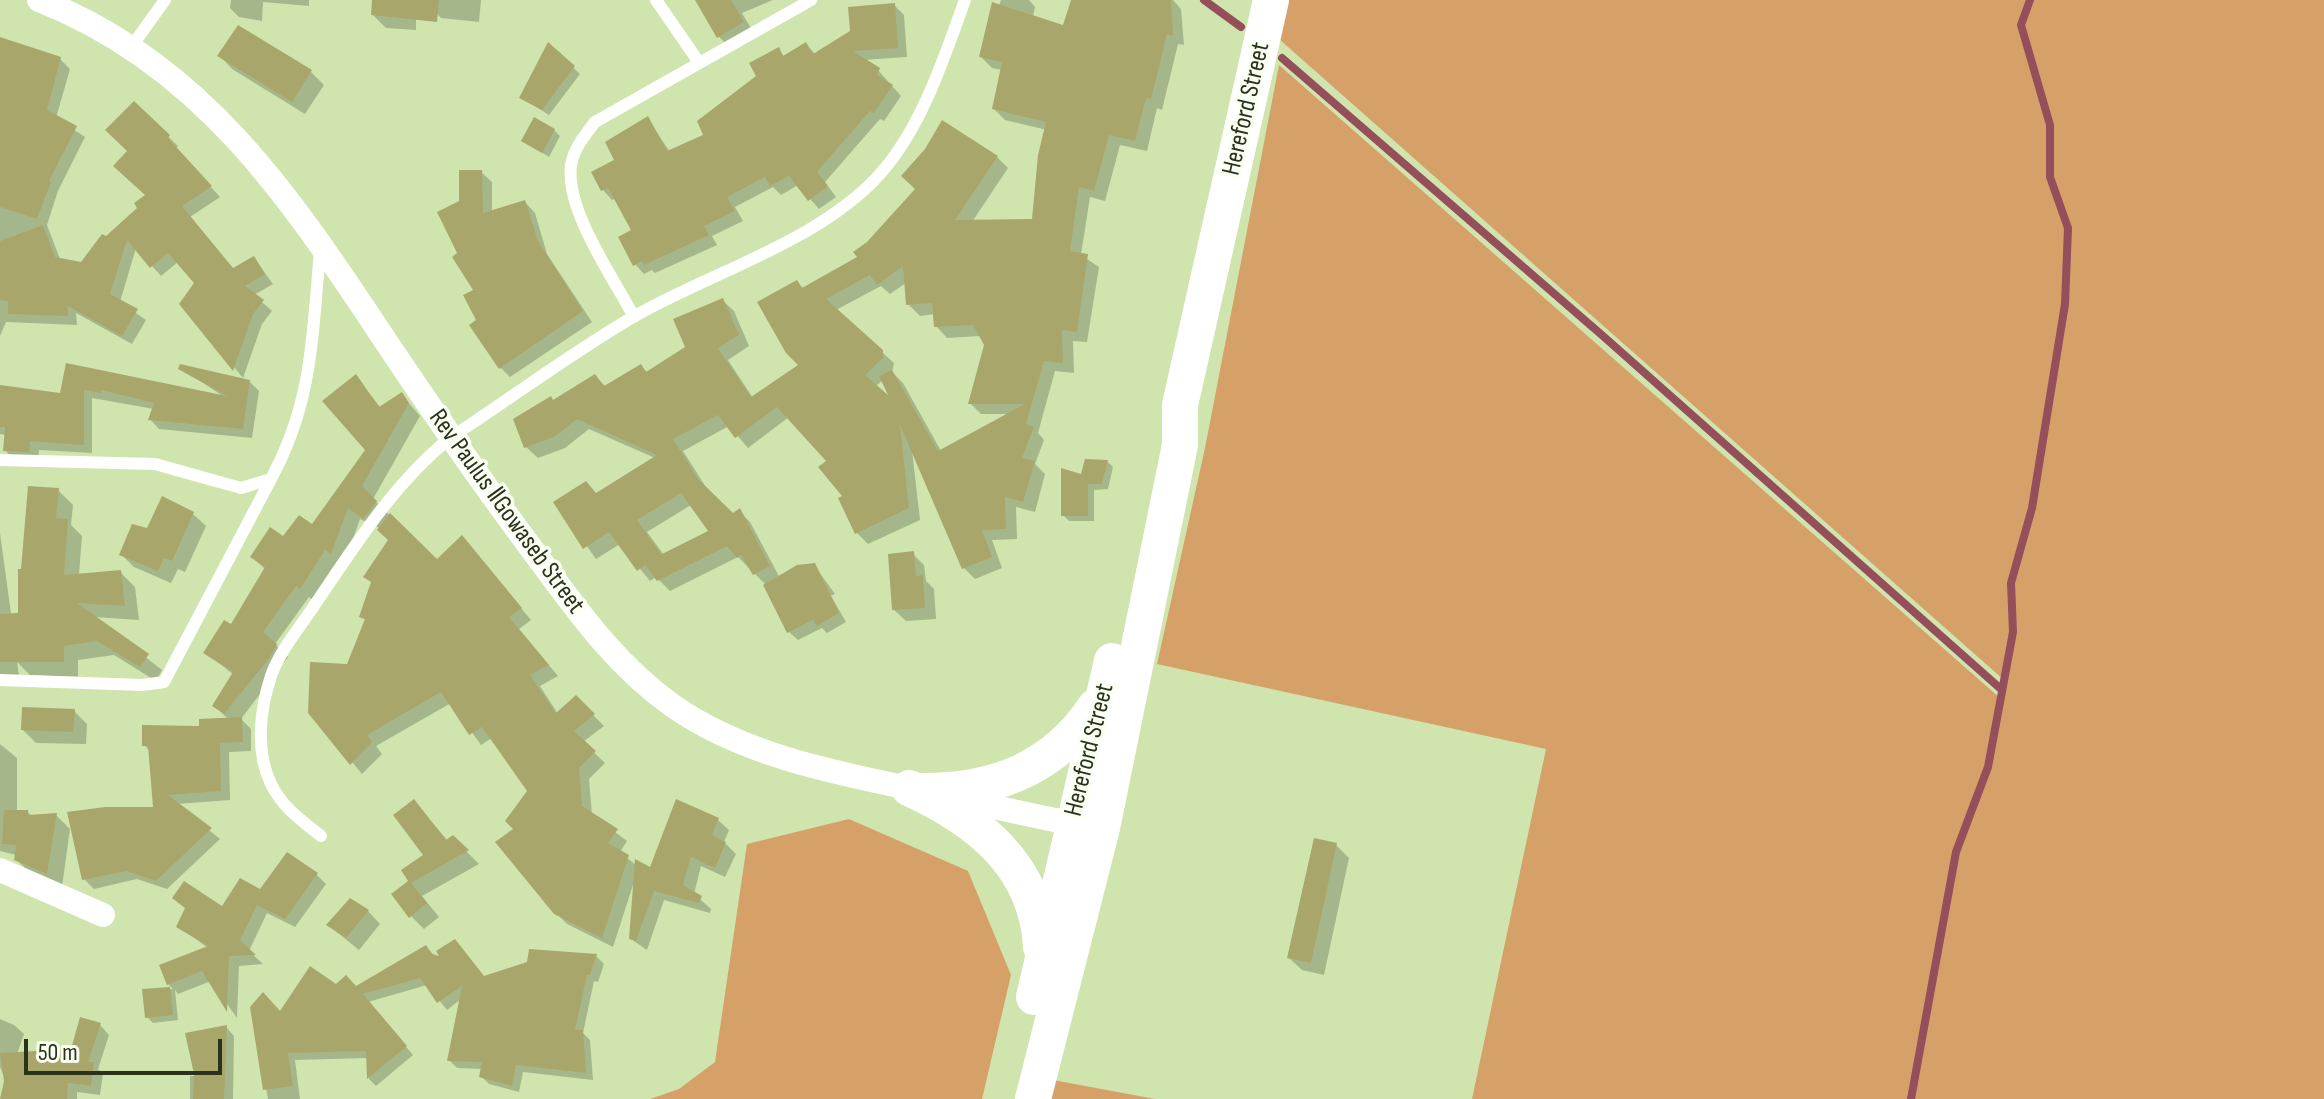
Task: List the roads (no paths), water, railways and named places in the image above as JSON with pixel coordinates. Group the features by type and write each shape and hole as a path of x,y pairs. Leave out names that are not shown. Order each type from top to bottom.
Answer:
{"main road":[{"name":"Hereford Street","path":"1033,1099 1087,826 1180,445 1180,405 1271,0"},
{"name":"Hereford Street","path":"1009,1099 1042,964 1087,826 1104,694 1162,442 1180,405"},
{"path":"916,790 958,791 1019,775 1068,741 1104,694"},
{"path":"916,790 954,809 983,830 1006,857 1024,883 1034,908 1042,964"}],"street":[{"name":"Rev Paulus ǁGowaseb Street","path":"39,0 73,13 132,46 225,123 321,244 450,438 585,622 643,684 677,708 749,745 812,766 1087,826"},
{"path":"0,870 103,915"}],"lane":[{"path":"132,46 165,0"},
{"path":"656,0 698,61"},
{"path":"634,317 578,211 571,189 571,164 580,141 595,122 698,61 811,0"},
{"path":"321,836 286,808 270,783 263,754 261,718 272,673 375,516 426,457 450,438 634,317 805,230 852,201 880,173 905,139 943,62 965,0"},
{"path":"0,680 142,685 164,682 292,440 305,396 321,244"},
{"path":"0,460 155,464 241,488 271,479"}],"waterway":[{"path":"1204,0 1241,27"},
{"path":"1911,1099 1956,852 1988,767 2013,632 2011,583 2032,508 2065,304 2068,228 2050,177 2050,125 2021,25 2030,0"},
{"path":"1282,58 1603,336 2002,690"}]}
